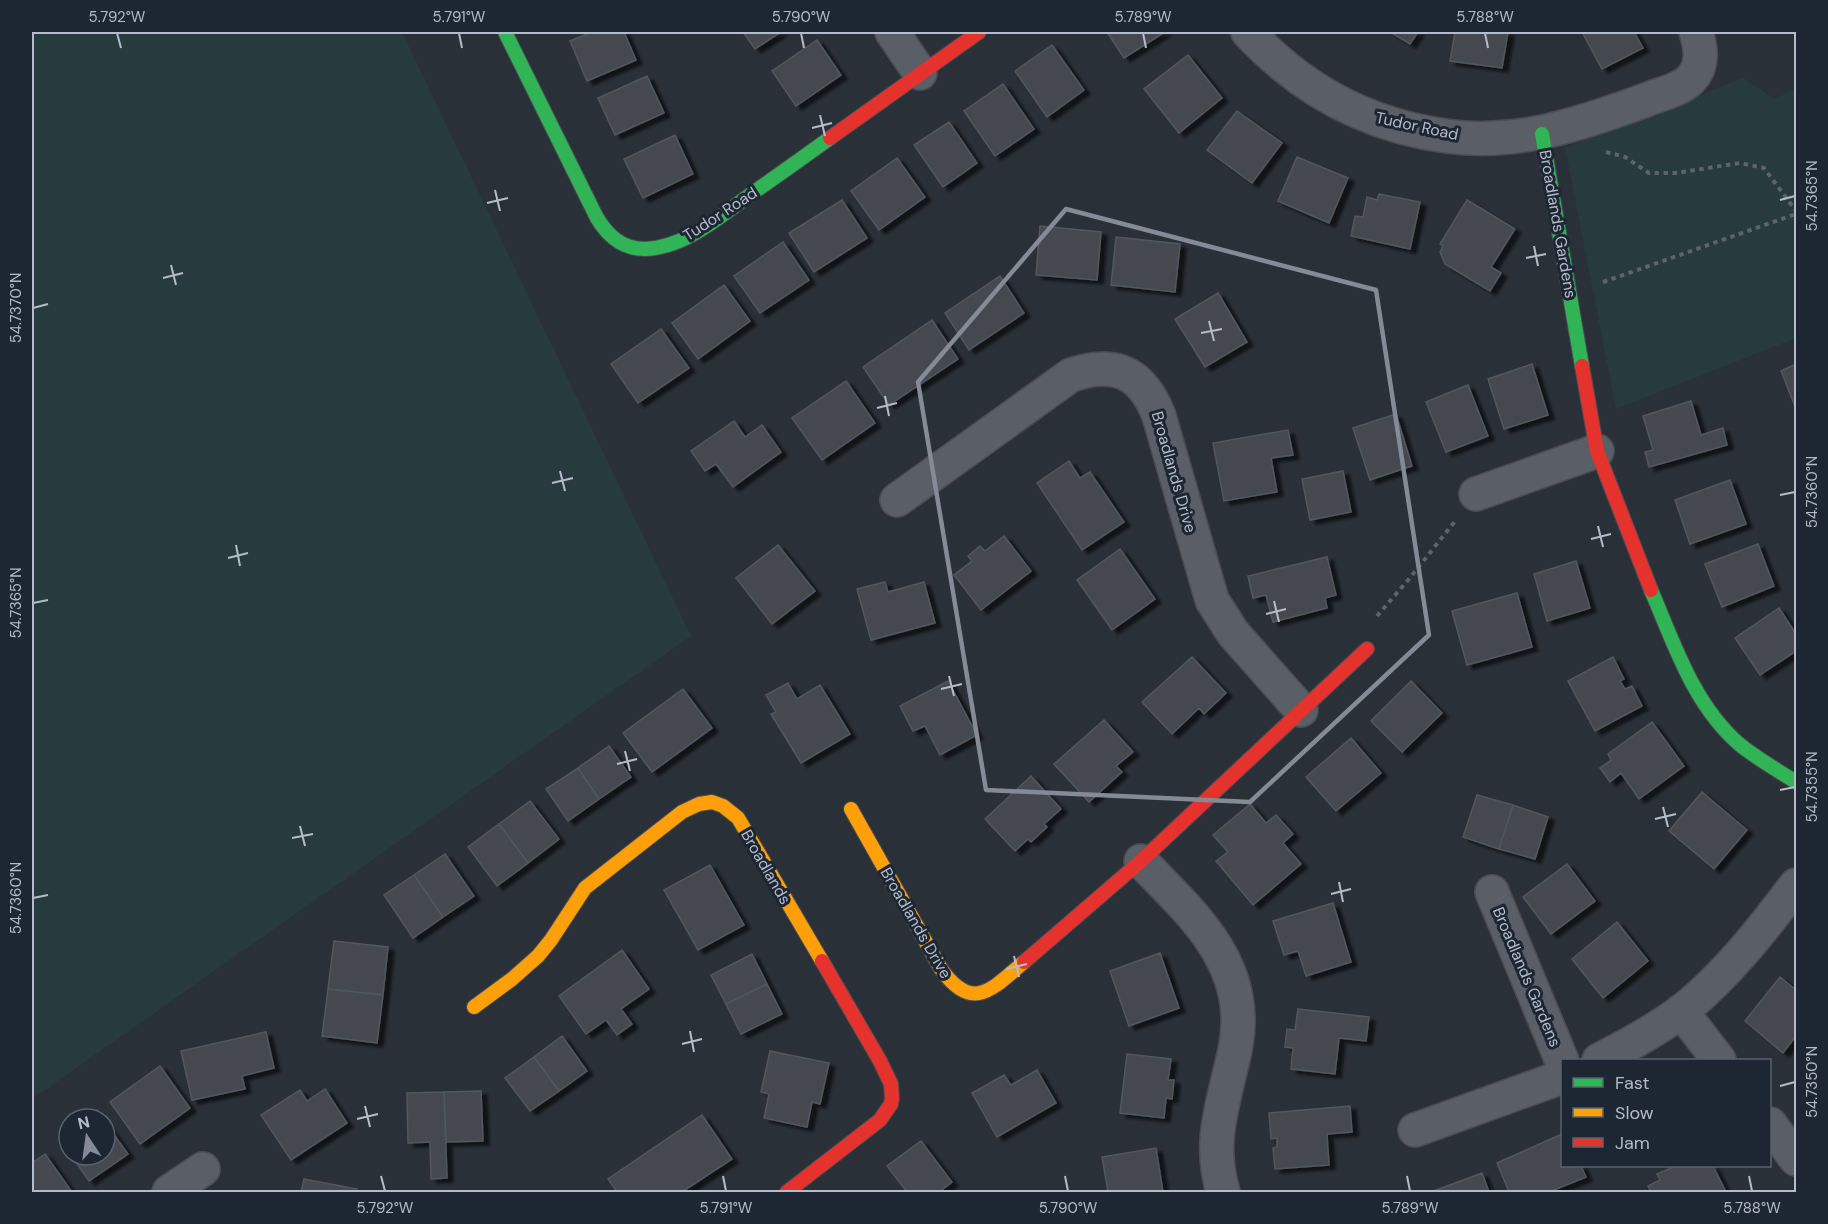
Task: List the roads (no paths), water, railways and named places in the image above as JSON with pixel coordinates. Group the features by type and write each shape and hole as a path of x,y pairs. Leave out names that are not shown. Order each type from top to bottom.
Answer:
{"street":[{"name":"Tudor Road","path":"505,32 597,218 609,236 631,248 643,249 661,247 679,241 702,229 979,32"},
{"path":"892,32 920,73"},
{"name":"Tudor Road","path":"1248,32 1293,75 1338,103 1371,117 1446,136 1495,138 1542,134"},
{"name":"Broadlands Gardens","path":"1696,32 1701,50 1700,63 1691,79 1676,88 1595,119 1542,134 1597,451 1646,579 1699,697 1716,720 1739,744 1797,782"},
{"name":"Broadlands Drive","path":"897,500 1071,375 1098,368 1108,368 1124,373 1139,383 1156,407 1212,600 1233,633 1301,710"},
{"path":"1476,494 1597,451"},
{"name":"Broadlands Drive","path":"851,809 940,969 951,984 962,992 975,994 991,990 1141,861 1367,649"},
{"name":"Broadlands","path":"474,1007 528,966 542,952 574,900 585,888 682,812 697,804 712,801 723,805 738,818 891,1083 893,1098 890,1109 880,1120 787,1192"},
{"path":"1141,861 1212,939 1223,959 1236,999 1238,1017 1235,1051 1216,1138 1216,1166 1223,1192"},
{"path":"1601,1059 1653,1030 1681,1011 1724,972 1763,929 1797,885"},
{"name":"Broadlands Gardens","path":"1492,892 1562,1059"},
{"path":"1681,1011 1718,1059"},
{"path":"1415,1130 1561,1078"},
{"path":"1771,1125 1797,1159"},
{"path":"169,1192 202,1169"}]}
